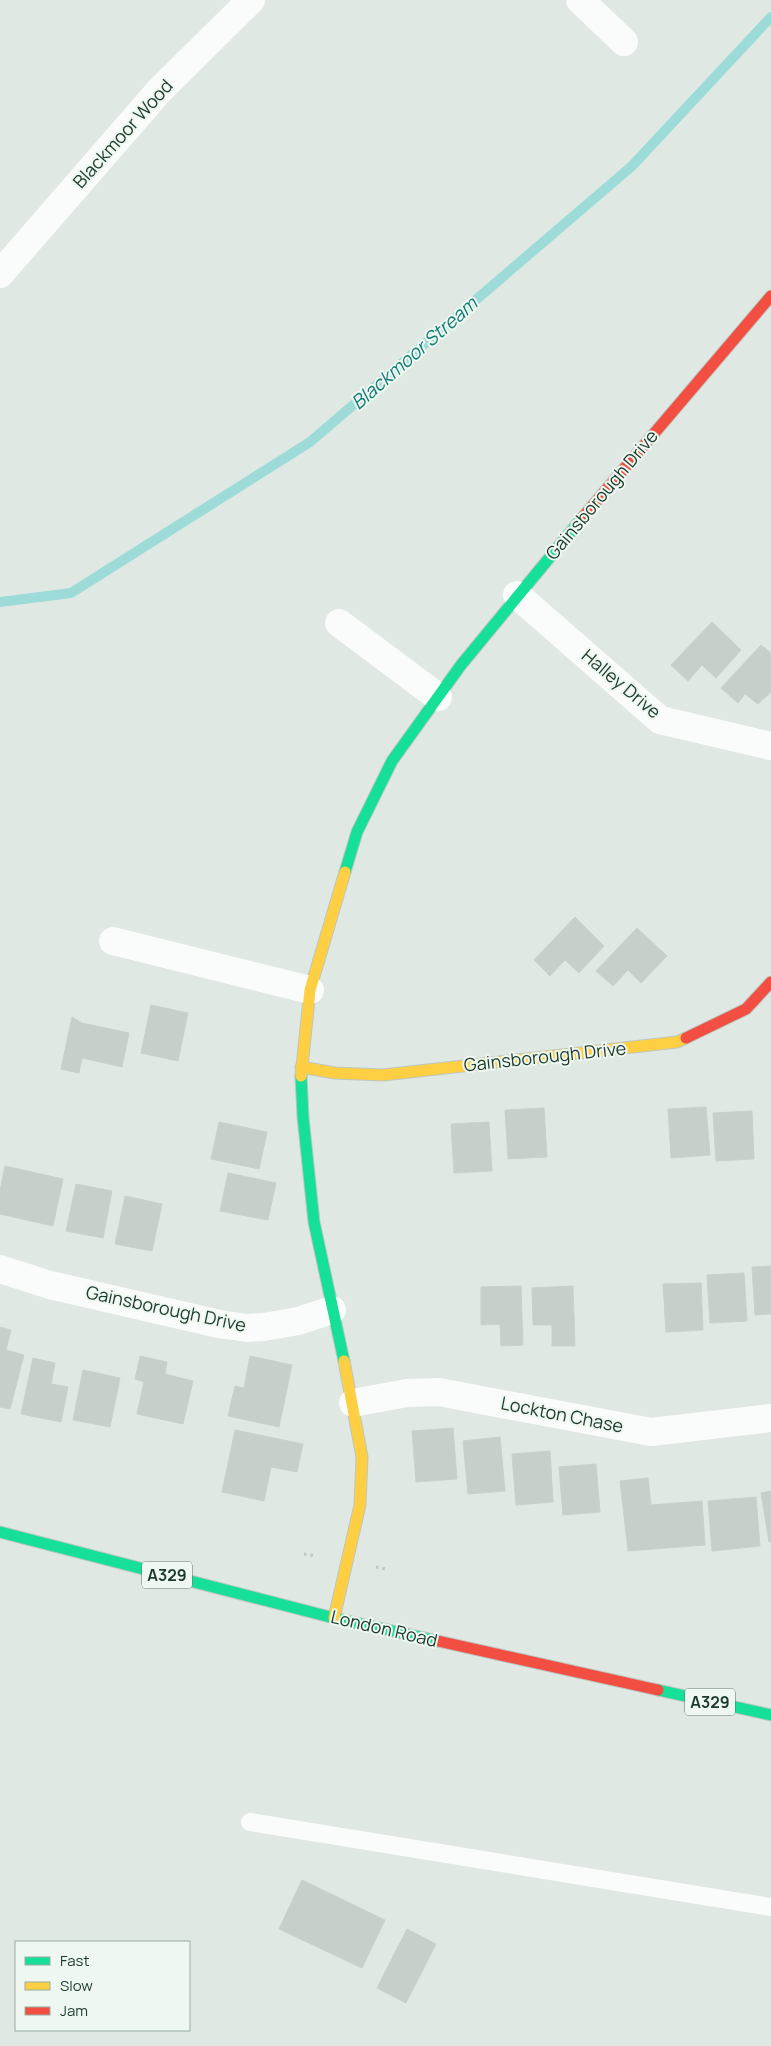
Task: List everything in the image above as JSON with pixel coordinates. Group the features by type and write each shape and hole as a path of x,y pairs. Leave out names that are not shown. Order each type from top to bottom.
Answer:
{"street":[{"name":"Blackmoor Wood","path":"0,274 159,91 251,0"},
{"path":"580,0 624,42"},
{"name":"Gainsborough Drive","path":"334,1618 360,1505 362,1457 354,1403 314,1222 303,1117 301,1067 310,990 357,832 371,800 392,761 438,697 517,595 771,296"},
{"name":"Halley Drive","path":"517,595 660,720 771,746"},
{"path":"339,623 438,697"},
{"path":"113,941 310,990"},
{"name":"Gainsborough Drive","path":"301,1067 335,1073 383,1075 677,1042 746,1008 771,982"},
{"name":"Gainsborough Drive","path":"0,1269 60,1287 219,1324 247,1328 298,1321 332,1310"},
{"name":"Lockton Chase","path":"354,1403 407,1393 440,1392 651,1432 771,1418"},
{"name":"London Road","path":"0,1532 334,1618 771,1715"}],"lane":[{"path":"250,1822 771,1907"}],"path":[{"path":"304,1554 314,1556"}],"building":[{"path":"712,622 741,650 716,678 702,665 688,681 671,665"},
{"path":"761,645 771,653 771,692 758,704 745,694 738,703 721,688"},
{"path":"575,917 604,946 579,973 565,960 550,976 534,960"},
{"path":"637,928 667,956 641,983 628,970 613,986 596,971"},
{"path":"151,1005 188,1013 178,1061 141,1053"},
{"path":"72,1017 82,1023 129,1033 122,1067 82,1058 79,1073 61,1069"},
{"path":"706,1107 710,1155 671,1158 668,1109"},
{"path":"544,1108 547,1157 508,1159 505,1110"},
{"path":"752,1111 754,1159 716,1161 713,1113"},
{"path":"219,1122 267,1132 259,1169 211,1159"},
{"path":"489,1122 492,1171 454,1173 451,1124"},
{"path":"5,1166 63,1179 53,1226 0,1214 0,1191"},
{"path":"228,1173 276,1183 268,1220 220,1211"},
{"path":"76,1184 112,1191 103,1238 66,1231"},
{"path":"125,1196 162,1204 152,1251 115,1244"},
{"path":"771,1266 771,1314 755,1315 752,1267"},
{"path":"744,1273 747,1321 710,1323 707,1275"},
{"path":"701,1283 703,1330 666,1332 663,1284"},
{"path":"521,1286 523,1345 501,1346 500,1324 481,1325 481,1287"},
{"path":"573,1286 575,1346 552,1346 552,1325 533,1325 532,1288"},
{"path":"0,1327 11,1330 6,1350 24,1355 10,1409 0,1407"},
{"path":"140,1356 167,1362 165,1374 193,1381 183,1424 137,1414 144,1382 135,1379"},
{"path":"250,1356 292,1365 279,1427 228,1416 235,1386 244,1388"},
{"path":"33,1358 55,1363 51,1384 68,1387 61,1422 21,1414"},
{"path":"83,1370 120,1378 110,1427 73,1420"},
{"path":"453,1428 457,1479 416,1482 412,1431"},
{"path":"235,1430 303,1444 297,1472 271,1467 264,1501 222,1492"},
{"path":"500,1437 505,1491 468,1494 463,1441"},
{"path":"550,1451 553,1502 516,1505 512,1454"},
{"path":"596,1464 600,1512 563,1515 559,1467"},
{"path":"648,1478 651,1505 702,1501 705,1545 628,1551 620,1481"},
{"path":"771,1491 771,1542 769,1542 761,1493"},
{"path":"756,1497 760,1546 712,1551 708,1501"},
{"path":"302,1880 385,1920 362,1968 279,1929"},
{"path":"407,1929 436,1944 406,2003 377,1988"}],"waterway":[{"name":"Blackmoor Stream","path":"0,602 71,593 310,442 632,166 771,17"}],"traffic: fast":[{"path":"345,872 357,832 392,761 461,665 583,517"},
{"path":"301,1076 303,1117 314,1222 344,1361"},
{"path":"0,1532 334,1618 438,1641"},
{"path":"658,1690 771,1715"}],"traffic: slow":[{"path":"301,1076 310,990 345,872"},
{"path":"301,1067 335,1073 383,1075 677,1042 686,1038"},
{"path":"334,1618 360,1505 362,1457 344,1361"}],"traffic: jam":[{"path":"583,517 771,296"},
{"path":"686,1038 746,1009 771,982"},
{"path":"438,1641 658,1690"}]}
